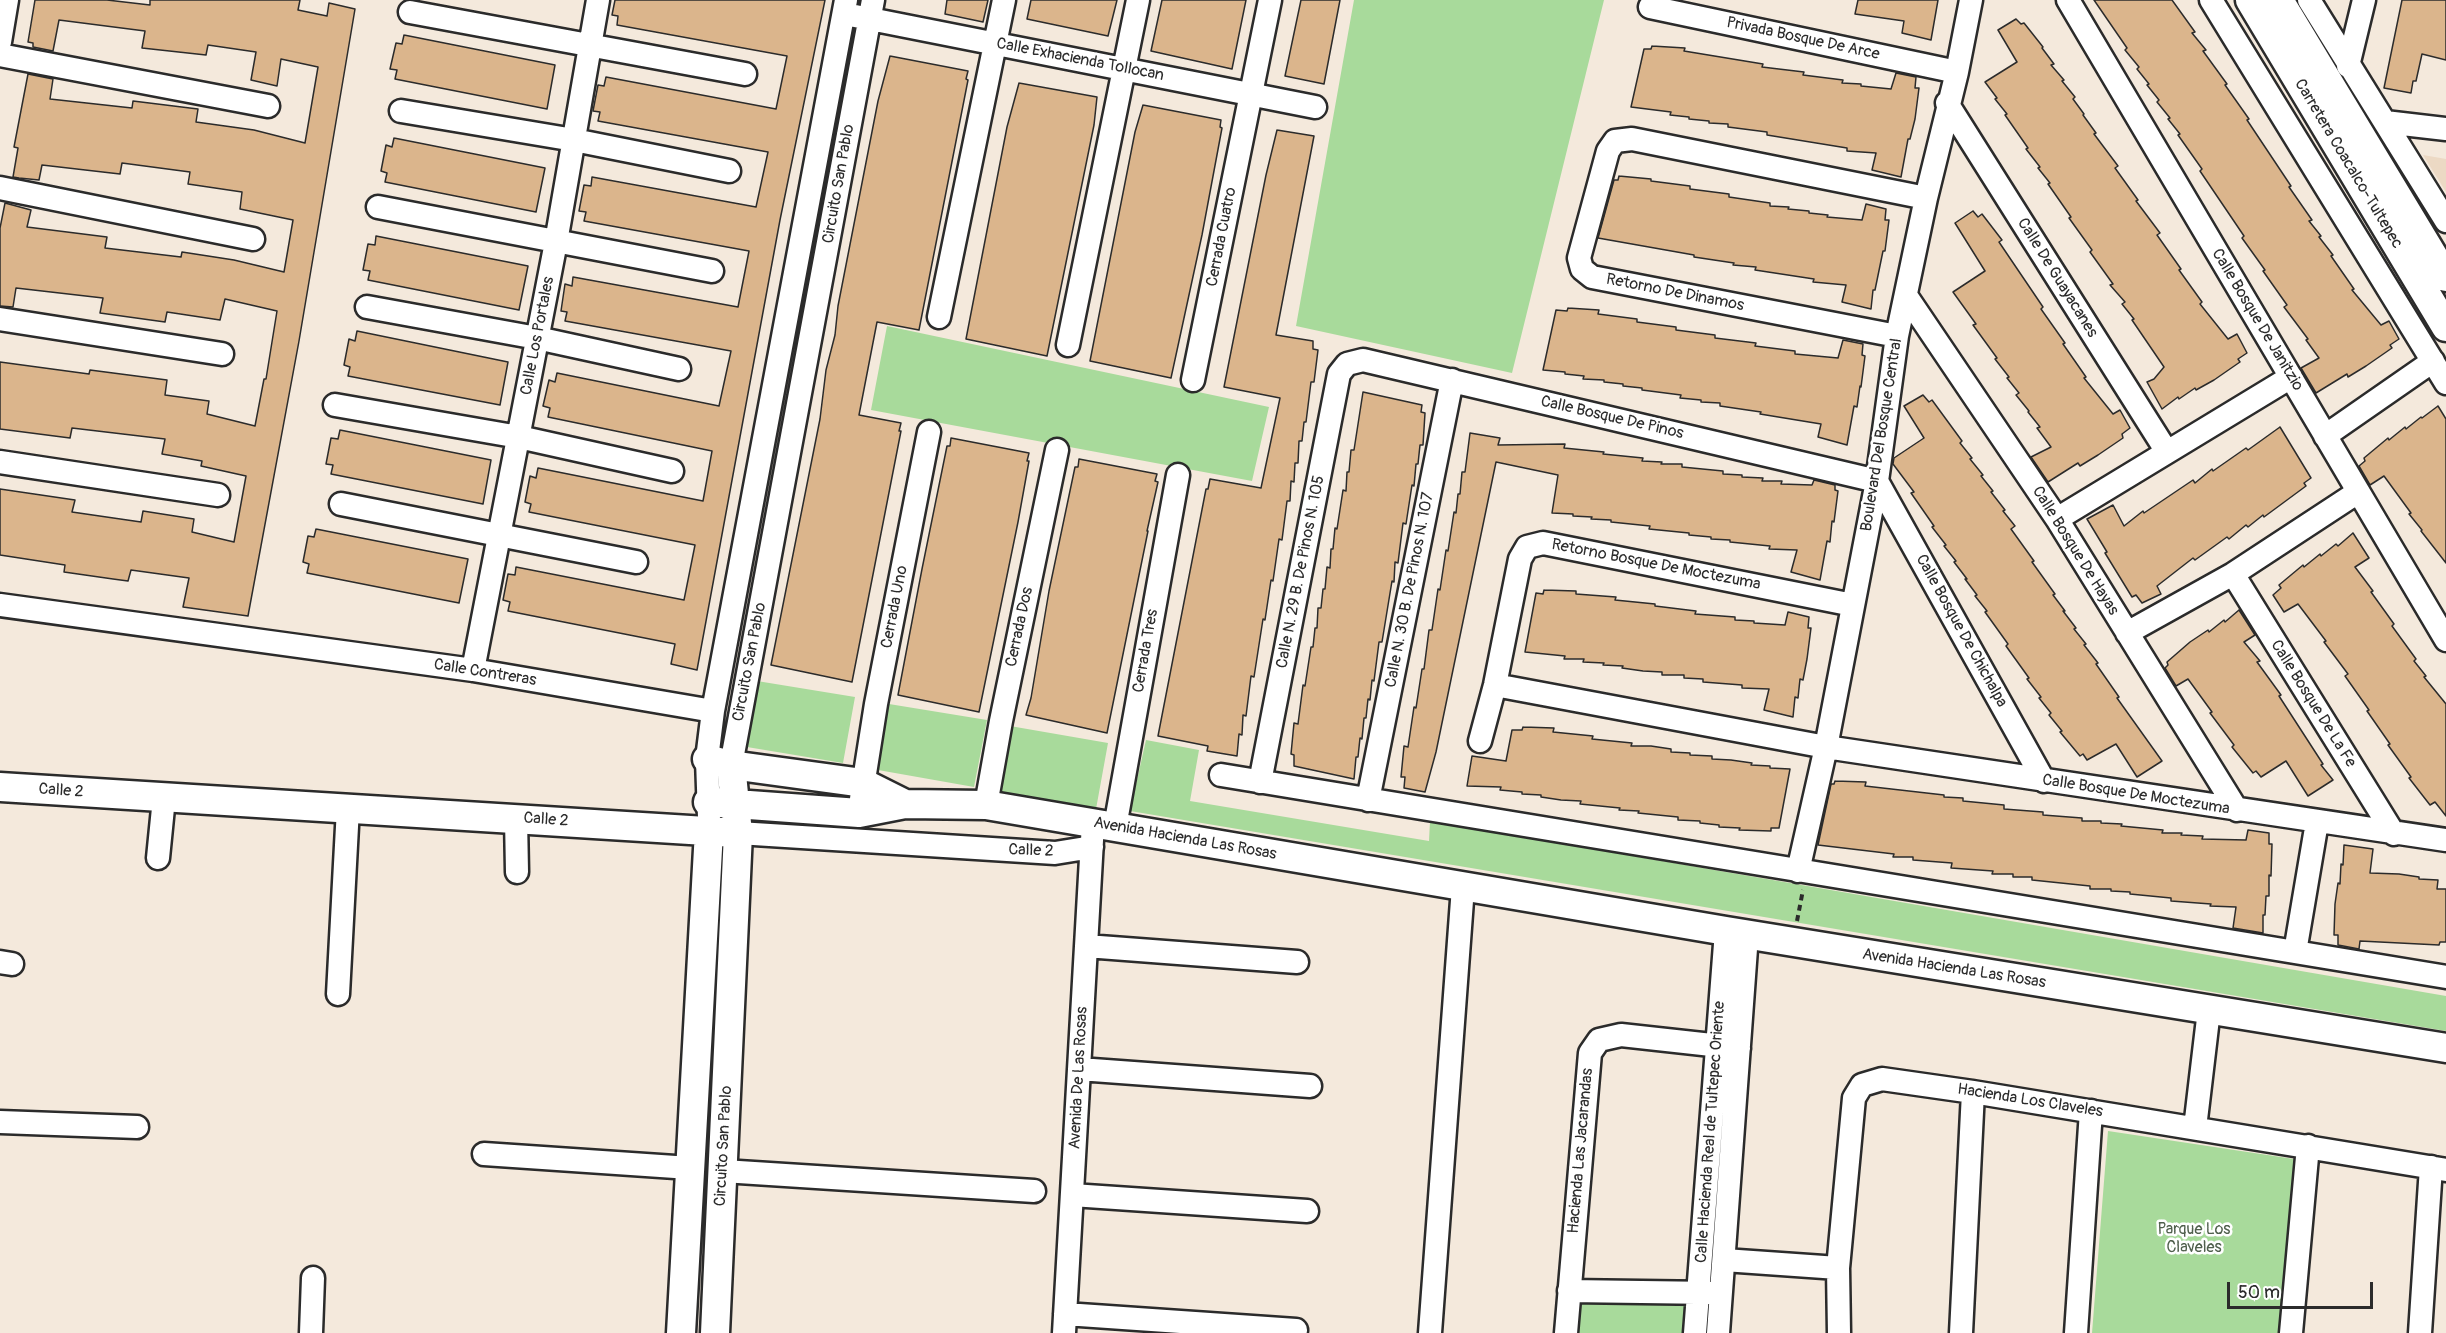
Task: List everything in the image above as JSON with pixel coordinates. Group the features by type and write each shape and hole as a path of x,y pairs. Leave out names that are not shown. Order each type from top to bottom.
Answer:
{"main road":[{"name":"Carretera Coacalco-Tultepec","path":"2250,0 2446,327"},
{"name":"Carretera Coacalco-Tultepec","path":"2279,0 2446,277"},
{"name":"Avenida Hacienda Las Rosas","path":"719,762 863,783 905,804"},
{"name":"Circuito San Pablo","path":"715,1333 738,833 736,804 719,762"},
{"name":"Calle 2","path":"0,787 738,833"},
{"name":"Avenida Hacienda Las Rosas","path":"708,801 859,813 905,804 986,805 1100,832 1463,887 2446,1048"},
{"name":"Circuito San Pablo","path":"681,1333 709,831"}],"street":[{"path":"0,42 7,0"},
{"name":"Calle Los Portales","path":"473,670 556,242 598,0"},
{"path":"939,317 1004,0"},
{"path":"1068,345 1138,0"},
{"path":"1250,94 1270,0"},
{"name":"Boulevard Del Bosque Central","path":"1802,871 1877,481 1897,336 1947,103 1957,72 1971,0"},
{"name":"Calle Bosque De Janitzio","path":"2068,0 2446,640"},
{"path":"2211,0 2446,383"},
{"path":"2309,0 2446,221"},
{"path":"2348,66 2364,0"},
{"name":"Calle Exhacienda Tollocan","path":"845,7 871,9 995,43 1316,107"},
{"name":"Circuito San Pablo","path":"719,762 713,711 845,7"},
{"name":"Privada Bosque De Arce","path":"1650,8 1957,72"},
{"name":"Circuito San Pablo","path":"709,831 708,801 719,762 871,9"},
{"path":"410,12 745,74"},
{"path":"0,55 268,106"},
{"name":"Cerrada Cuatro","path":"1193,380 1250,94"},
{"name":"Calle De Guayacanes","path":"1947,103 2167,452"},
{"path":"401,111 729,171"},
{"path":"2385,122 2446,129"},
{"name":"Retorno De Dinamos","path":"1897,336 1592,277 1582,269 1579,258 1608,151 1615,141 1632,139 1926,198"},
{"path":"0,188 253,238"},
{"path":"378,207 712,271"},
{"name":"Calle Bosque De Hayas","path":"1907,297 2057,519 2237,810"},
{"path":"367,307 537,338 679,369"},
{"path":"0,319 222,354"},
{"name":"Calle Bosque De Pinos","path":"1347,364 1363,360 1877,481"},
{"path":"2325,436 2433,361"},
{"name":"Calle N. 29 B. De Pinos N. 105","path":"1260,782 1339,374 1347,364"},
{"path":"2057,519 2291,377"},
{"name":"Calle N. 30 B. De Pinos N. 107","path":"1368,800 1452,380"},
{"path":"335,405 519,437 672,471"},
{"name":"Cerrada Uno","path":"859,813 876,704 929,432"},
{"name":"Cerrada Dos","path":"986,805 1057,450"},
{"path":"0,462 218,495"},
{"name":"Cerrada Tres","path":"1100,832 1178,475"},
{"name":"Calle Bosque De Chichalpa","path":"1877,481 2044,781"},
{"path":"2127,633 2233,574 2358,492"},
{"path":"341,504 636,562"},
{"name":"Retorno Bosque De Moctezuma","path":"1480,741 1495,685 1520,559 1527,547 1543,543 1854,605"},
{"name":"Calle Bosque De La Fe","path":"2233,574 2394,834"},
{"name":"Calle Contreras","path":"0,605 473,670 713,711"},
{"path":"1495,685 1826,747"},
{"name":"Calle Bosque De Moctezuma","path":"1826,747 2446,840"},
{"path":"1221,775 2446,977"},
{"path":"158,858 164,798"},
{"path":"338,994 348,808"},
{"path":"516,818 517,872"},
{"path":"2295,952 2317,822"},
{"name":"Calle 2","path":"738,833 1055,853 1100,832"},
{"name":"Avenida De Las Rosas","path":"1065,1323 1086,946 1100,832"},
{"path":"1430,1333 1463,887"},
{"name":"Calle Hacienda Real de Tultepec Oriente","path":"1695,1333 1728,1047 1737,933"},
{"path":"1086,946 1297,962"},
{"path":"2195,1128 2209,1010"},
{"name":"Hacienda Las Jacarandas","path":"1566,1333 1590,1053 1599,1040 1621,1035 1728,1047"},
{"path":"1718,1333 1724,1260 1728,1047"},
{"path":"1079,1069 1310,1086"},
{"name":"Hacienda Los Claveles","path":"1839,1333 1838,1268 1854,1098 1862,1085 1882,1079 2439,1168"},
{"path":"1961,1333 1972,1092"},
{"path":"2076,1333 2091,1111"},
{"path":"0,1122 137,1127"},
{"path":"2292,1333 2307,1146"},
{"path":"484,1154 690,1168"},
{"path":"2420,1333 2439,1168"},
{"path":"723,1171 1034,1191"},
{"path":"1072,1196 1307,1211"},
{"path":"1724,1260 1838,1268"},
{"path":"311,1333 313,1278"},
{"path":"1569,1291 1722,1294"},
{"path":"1065,1323 1296,1330"}],"path":[{"path":"1793,942 1802,871"}],"shaded area":[{"path":"2423,155 2446,159 2446,192"}],"green space":[{"path":"1354,0 1604,0 1512,373 1296,326"},
{"path":"887,326 1269,407 1252,481 871,410"},
{"path":"757,681 855,697 843,763 747,747"},
{"path":"889,704 987,720 974,787 878,770"},
{"path":"1010,726 1108,743 1096,809 1000,793"},
{"path":"1146,740 1199,750 1190,801 1429,841 1430,821 2446,996 2446,1031 1130,811"},
{"name":"Parque Los Claveles","path":"2108,1131 2294,1159 2280,1333 2092,1333"},
{"path":"1576,1301 1687,1306 1685,1333 1574,1333"}],"building":[{"path":"35,0 107,0 150,5 150,0 300,0 298,10 327,16 329,3 355,9 299,341 248,616 183,607 189,578 131,570 128,581 64,572 65,565 0,555 0,489 75,500 72,512 141,522 143,511 194,519 192,532 234,542 246,476 201,466 202,461 162,454 165,439 72,428 70,438 0,429 0,362 89,374 90,370 167,380 165,395 209,401 207,414 255,426 264,379 266,379 277,311 225,299 220,320 167,312 165,322 100,313 103,298 16,288 13,307 0,306 0,228 5,203 31,210 27,227 107,237 105,248 181,257 182,252 234,260 284,272 293,220 240,209 242,192 188,184 190,172 122,163 120,174 42,165 39,180 13,177 18,148 14,147 28,74 53,79 50,99 132,108 133,101 198,109 196,122 254,130 305,143 318,67 281,59 277,86 251,80 256,52 208,45 206,55 142,48 145,31 59,20 53,51 33,47 33,43 28,42"},
{"path":"615,0 825,0 780,220 697,670 671,664 675,644 508,611 510,602 503,600 508,574 515,575 516,567 684,600 695,545 529,512 531,504 525,502 530,476 536,478 538,468 703,501 712,451 548,417 550,408 543,406 549,380 555,382 557,373 719,406 731,351 565,321 567,312 561,311 565,284 572,286 573,277 738,307 749,251 584,221 586,212 579,211 584,185 591,186 592,177 756,207 768,152 598,121 600,112 593,111 598,85 604,86 606,77 776,109 787,56 617,25 618,16 612,15"},
{"path":"947,0 988,0 983,22 945,14"},
{"path":"1031,0 1117,0 1108,36 1027,19"},
{"path":"1162,0 1246,0 1232,69 1151,51"},
{"path":"1301,0 1340,0 1324,84 1285,76"},
{"path":"1858,0 1938,0 1931,40 1902,33 1904,21 1855,14"},
{"path":"2094,0 2172,0 2195,32 2192,33 2206,50 2203,51 2227,84 2225,85 2291,186 2289,187 2312,220 2309,221 2354,289 2352,290 2381,325 2389,321 2399,339 2390,345 2392,348 2348,377 2347,374 2316,393 2301,368 2319,358 2284,307 2287,305 2200,171 2202,169 2178,135 2180,134 2168,119 2170,118 2157,102 2159,100 2137,69 2139,67 2125,50 2127,48"},
{"path":"2402,0 2446,0 2446,60 2422,54 2411,93 2384,88"},
{"path":"2016,19 2021,24 2024,23 2054,64 2051,65 2064,80 2062,81 2075,97 2073,99 2096,133 2094,134 2118,166 2115,168 2160,233 2157,235 2202,302 2200,304 2228,339 2237,334 2247,353 2238,359 2240,362 2214,380 2196,390 2195,388 2179,399 2178,397 2162,409 2147,382 2154,379 2164,367 2122,304 2125,302 2110,285 2113,284 2090,252 2092,250 2069,218 2071,217 1985,82 2017,62 1998,30"},
{"path":"404,35 555,65 547,109 395,79 397,70 390,69 396,43 402,44"},
{"path":"1652,46 1685,48 1684,51 1763,64 1762,67 1804,72 1803,75 1843,80 1842,83 1861,84 1861,86 1891,89 1896,73 1916,77 1915,88 1919,88 1915,119 1910,139 1908,139 1901,177 1872,170 1876,153 1847,151 1847,148 1767,135 1767,132 1728,127 1728,124 1709,123 1709,121 1670,115 1671,112 1631,107 1644,49 1651,49"},
{"path":"890,56 968,71 966,79 968,80 919,330 877,322 859,415 901,423 899,431 901,431 852,682 771,665 820,419 826,370 835,335 838,306 878,101"},
{"path":"1019,83 1097,97 1094,125 1047,356 966,339 1007,127"},
{"path":"1143,105 1221,120 1220,127 1222,128 1171,378 1090,361 1135,132"},
{"path":"1277,130 1314,136 1276,335 1313,341 1313,349 1318,350 1306,422 1304,422 1302,441 1299,441 1298,463 1295,463 1294,482 1291,481 1290,501 1287,501 1282,540 1279,539 1254,677 1251,676 1246,716 1243,715 1242,735 1239,734 1237,756 1207,751 1208,746 1158,736 1206,489 1208,489 1210,479 1261,488 1280,398 1224,387"},
{"path":"394,138 545,168 536,212 385,182 387,173 381,171 386,145 392,147"},
{"path":"1619,176 1690,186 1690,189 1729,194 1729,197 1770,203 1770,206 1789,207 1788,209 1828,215 1827,217 1862,220 1866,204 1886,209 1885,220 1889,220 1885,251 1883,251 1875,290 1873,290 1871,309 1842,302 1846,285 1813,282 1814,279 1755,270 1756,267 1733,265 1734,263 1598,238 1614,180 1618,180"},
{"path":"1973,211 1978,217 1982,214 2002,240 1999,242 2043,307 2041,309 2065,343 2063,344 2086,377 2084,378 2113,414 2120,410 2130,428 2122,434 2123,438 2098,455 2080,466 2078,463 2048,482 2031,457 2051,447 2037,428 2040,427 2016,395 2019,393 1995,359 1997,358 1973,325 1976,324 1953,292 1985,271 1955,223"},
{"path":"376,236 528,266 519,310 368,280 370,271 363,270 368,244 375,245"},
{"path":"1568,308 1599,310 1598,314 1676,327 1676,330 1715,335 1715,338 1756,343 1755,346 1795,351 1795,354 1838,358 1843,340 1863,344 1862,355 1865,356 1861,387 1857,407 1854,406 1847,445 1818,437 1821,424 1720,406 1720,403 1680,398 1681,395 1642,390 1642,388 1623,386 1623,384 1604,382 1604,380 1583,379 1584,376 1565,374 1565,372 1543,370 1556,310 1567,311"},
{"path":"357,331 508,362 500,405 348,376 350,367 344,365 349,339 355,341"},
{"path":"1363,392 1422,405 1421,412 1425,413 1423,445 1420,445 1406,524 1403,523 1398,563 1395,562 1394,582 1392,581 1382,642 1379,642 1374,681 1372,680 1362,739 1360,738 1358,757 1356,757 1354,779 1294,766 1294,755 1291,754 1294,723 1298,724 1303,685 1305,686 1311,647 1313,647 1315,628 1317,628 1318,608 1321,608 1327,567 1330,568 1331,549 1333,549 1343,490 1346,491 1347,472 1349,472 1351,450 1354,450"},
{"path":"1923,395 1929,402 1932,400 1962,441 1960,443 2015,526 2011,529 2055,594 2053,595 2076,628 2074,629 2119,697 2117,698 2162,761 2137,777 2116,744 2087,760 2083,754 2080,756 2060,732 2062,731 2049,715 2051,713 2039,698 2041,697 2006,646 2008,644 1985,612 1987,611 1954,562 1956,561 1911,493 1914,492 1893,464 1894,458 1924,438 1904,406"},
{"path":"2438,406 2446,419 2446,563 2384,476 2370,485 2359,466 2365,461 2364,458 2388,438 2389,440"},
{"path":"2280,427 2311,478 2304,483 2306,486 2264,517 2263,515 2248,527 2246,525 2229,539 2227,537 2195,560 2193,558 2157,586 2161,594 2142,603 2136,595 2132,597 2087,519 2113,505 2124,526 2143,511 2144,513 2193,480 2195,483 2212,469 2213,471 2246,448 2248,450"},
{"path":"340,430 491,460 483,504 331,474 333,465 326,464 331,438 338,439"},
{"path":"1470,433 1500,438 1498,445 1565,444 1564,448 1643,458 1642,461 1662,462 1661,464 1682,464 1682,467 1723,471 1723,474 1742,475 1742,477 1763,478 1762,481 1782,481 1781,484 1812,485 1814,480 1835,485 1835,490 1838,491 1834,522 1832,521 1830,542 1827,541 1820,580 1791,572 1797,550 1769,549 1770,546 1649,529 1650,526 1552,513 1558,475 1496,462 1436,752 1425,792 1404,788 1405,777 1401,777 1404,746 1408,747 1414,707 1416,708 1422,669 1424,669 1429,630 1432,630 1446,550 1448,551 1454,512 1456,513 1458,494 1460,494 1462,472 1465,472"},
{"path":"951,438 1029,453 1018,522 979,712 898,695 947,446 950,446"},
{"path":"1079,459 1157,474 1155,481 1158,482 1107,733 1026,715 1031,698 1049,591 1075,467 1078,467"},
{"path":"316,529 468,559 459,603 307,573 309,564 303,562 308,536 314,537"},
{"path":"2353,533 2369,558 2355,567 2416,659 2414,661 2426,676 2424,677 2446,704 2446,816 2435,802 2430,805 2409,778 2411,777 2367,711 2369,710 2345,676 2348,674 2298,604 2284,612 2273,595 2281,588 2279,585 2303,565 2304,567 2336,544 2338,546"},
{"path":"1544,590 1576,591 1576,594 1616,597 1615,600 1696,611 1695,614 1735,617 1735,620 1754,621 1754,623 1785,625 1788,612 1809,617 1808,628 1811,628 1807,659 1803,680 1800,679 1798,698 1795,697 1793,717 1764,710 1769,689 1742,688 1742,685 1684,678 1684,675 1662,675 1662,672 1583,662 1584,659 1564,659 1565,656 1525,652 1536,593 1543,594"},
{"path":"2239,610 2255,635 2244,642 2260,661 2257,662 2281,695 2279,696 2323,764 2321,765 2333,780 2308,796 2286,761 2261,777 2256,771 2253,773 2232,747 2234,745 2188,679 2176,686 2165,668 2168,665 2167,662 2190,642 2208,630 2209,632 2224,620 2225,622"},
{"path":"1523,727 1554,728 1553,732 1632,743 1631,746 1651,746 1671,749 1671,752 1712,756 1712,759 1790,769 1779,828 1771,828 1771,831 1739,830 1740,828 1719,827 1719,825 1700,823 1700,821 1678,820 1678,817 1638,813 1639,811 1580,804 1581,801 1500,790 1501,787 1467,786 1472,756 1506,761 1512,730 1522,730"},
{"path":"1835,781 1866,782 1865,786 1944,795 1944,797 1963,798 1963,801 2004,805 2004,809 2043,812 2043,815 2082,818 2082,821 2101,821 2101,823 2122,824 2121,826 2163,830 2162,833 2203,836 2202,839 2246,840 2248,830 2269,833 2269,844 2272,844 2271,876 2269,875 2269,896 2266,896 2265,915 2263,915 2263,933 2233,928 2236,907 2171,901 2171,898 2130,894 2130,892 2111,891 2111,889 2090,889 2090,886 2032,880 2032,877 2013,877 2013,874 1992,874 1993,871 1951,868 1952,863 1913,860 1913,857 1893,857 1894,854 1818,845 1831,784"},
{"path":"2344,845 2373,849 2370,873 2399,874 2419,877 2419,879 2438,880 2437,889 2446,889 2446,942 2440,942 2439,945 2360,941 2359,949 2338,945 2338,935 2334,935 2335,904 2338,883 2340,884 2341,864 2343,865"}]}
